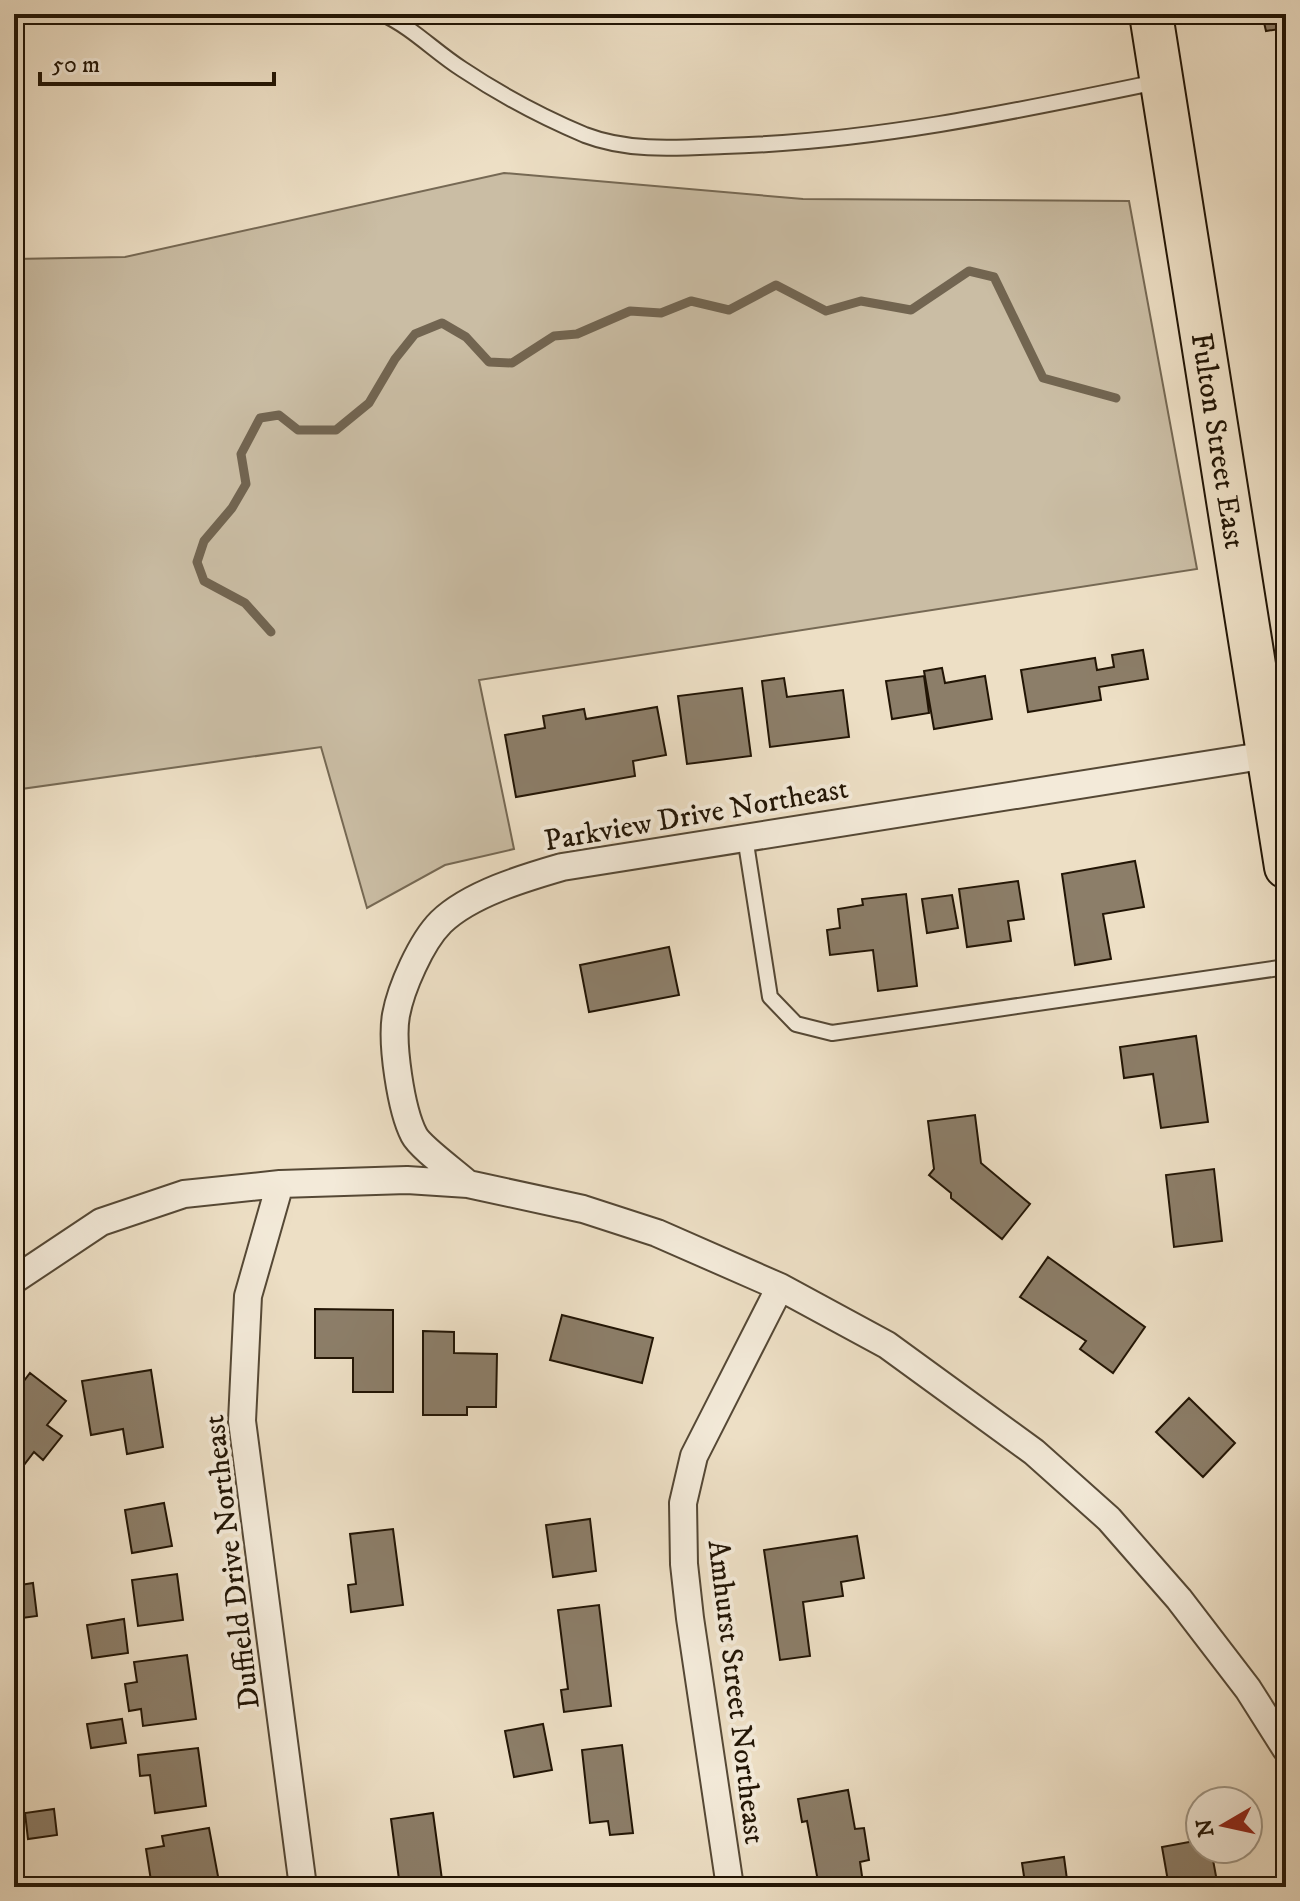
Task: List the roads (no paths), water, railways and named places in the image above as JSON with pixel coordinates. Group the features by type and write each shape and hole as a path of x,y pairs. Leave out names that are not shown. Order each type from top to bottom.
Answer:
{"main road":[{"name":"Fulton Street East","path":"1151,14 1286,867"}],"street":[{"name":"Parkview Drive Northeast","path":"468,1184 414,1137 395,1057 396,1015 413,965 440,923 471,901 521,878 548,871 1268,755"},
{"path":"14,1277 101,1222 184,1194 280,1184 407,1180 468,1184 521,1194 657,1233 780,1287 887,1345 1034,1452 1109,1519 1179,1599 1248,1689 1286,1749"},
{"name":"Duffield Drive Northeast","path":"280,1184 248,1296 242,1421 303,1887"},
{"name":"Amhurst Street Northeast","path":"730,1887 690,1618 684,1564 683,1503 694,1456 780,1287"}],"lane":[{"path":"383,14 403,23 459,68 518,104 589,136 650,149 772,145 900,131 1018,111 1161,81"},
{"path":"745,837 770,997 796,1024 832,1033 1286,967"}],"waterway":[{"path":"271,632 245,603 204,581 197,562 204,541 232,508 246,484 241,454 260,418 279,415 298,430 336,430 369,403 395,359 415,334 442,323 466,337 489,362 512,363 554,336 577,334 630,311 661,313 691,301 729,310 776,285 826,311 861,301 911,310 969,271 994,277 1043,378 1116,398"}]}
